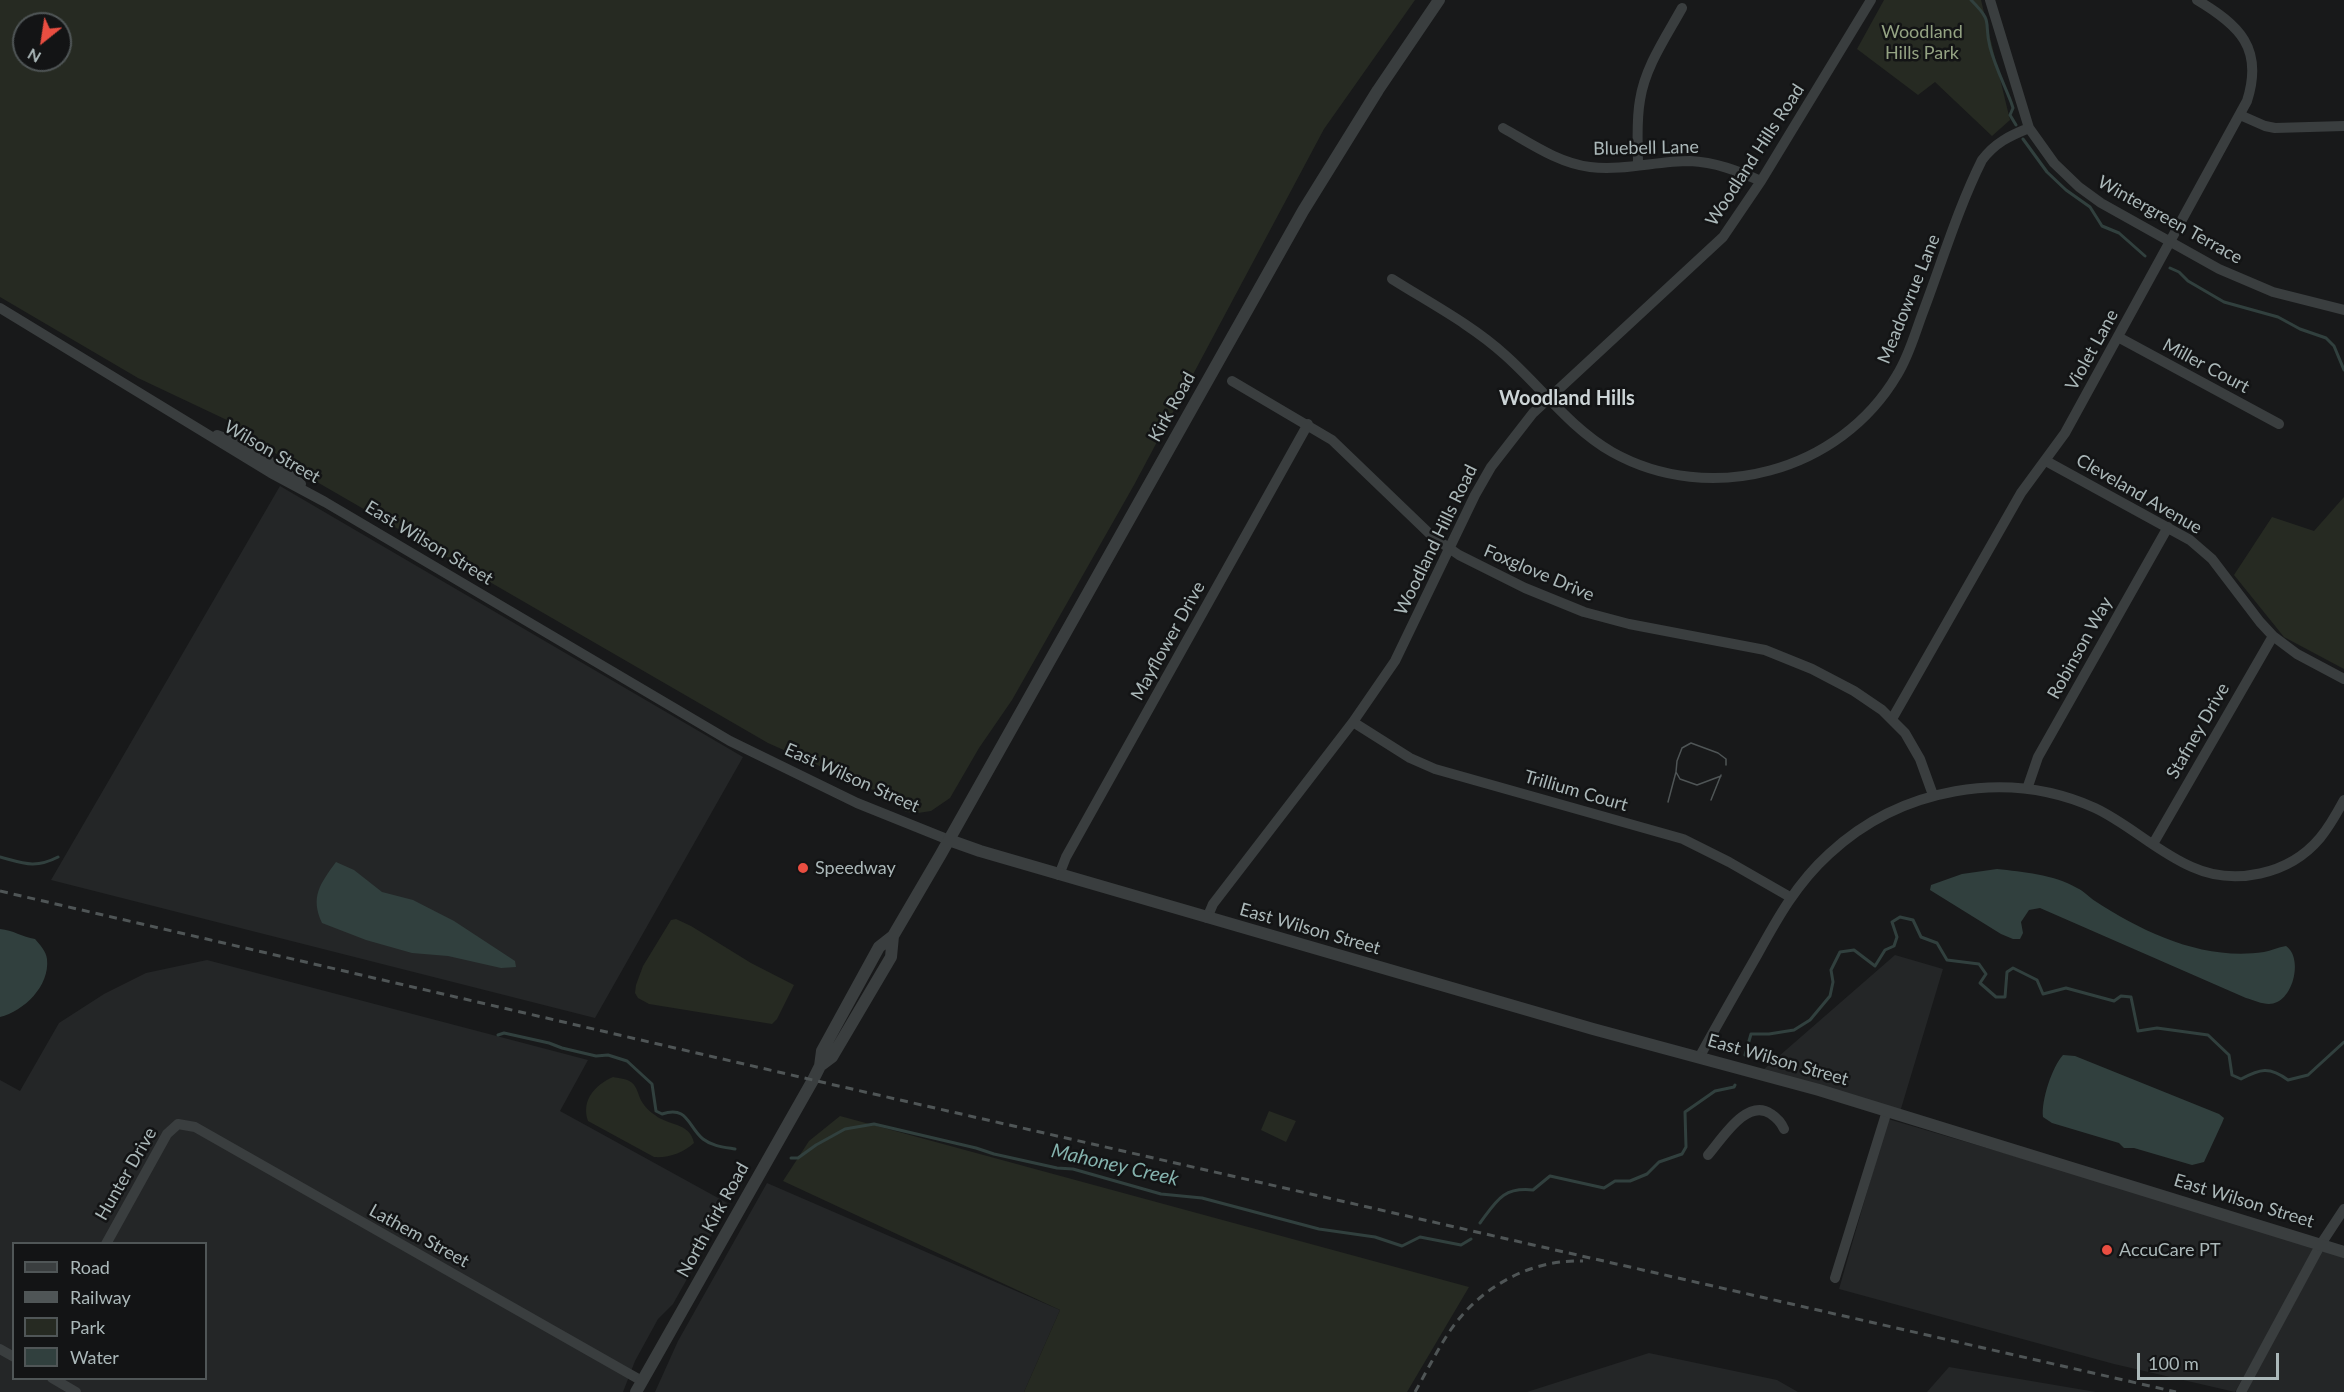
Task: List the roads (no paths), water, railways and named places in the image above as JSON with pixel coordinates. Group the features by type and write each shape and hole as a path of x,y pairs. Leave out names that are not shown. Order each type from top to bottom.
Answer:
{"street":[{"name":"Kirk Road","path":"949,840 1303,211 1378,90 1439,0"},
{"name":"Woodland Hills Road","path":"1207,918 1213,904 1353,722 1395,661 1479,487 1491,467 1519,430 1549,398 1716,245 1737,219 1871,0"},
{"name":"Wintergreen Terrace","path":"1990,0 2029,128 2054,163 2079,187 2101,203 2219,269 2273,292 2344,310"},
{"name":"Violet Lane","path":"1892,719 2021,493 2065,433 2240,115 2252,84 2250,50 2234,25 2197,0"},
{"path":"1638,165 1639,110 1645,80 1682,8"},
{"path":"2240,115 2275,128 2344,126"},
{"name":"Bluebell Lane","path":"1503,128 1568,162 1603,168 1680,161 1699,162 1731,169 1761,181"},
{"name":"Meadowrue Lane","path":"1392,279 1491,342 1577,427 1599,444 1625,459 1671,474 1701,478 1742,477 1774,471 1815,454 1852,428 1892,384 1906,358 1982,160 1999,142 2029,128"},
{"name":"Wilson Street","path":"0,308 205,431 250,448 274,463 325,502"},
{"name":"Miller Court","path":"2118,337 2279,424"},
{"name":"Foxglove Drive","path":"1232,381 1332,440 1449,550 1525,588 1584,612 1629,624 1749,646 1795,661 1854,691 1892,719 1915,749 1933,795"},
{"name":"Mayflower Drive","path":"1059,875 1066,857 1308,424"},
{"name":"Cleveland Avenue","path":"2046,460 2190,540 2212,559 2273,636 2297,654 2344,680"},
{"name":"East Wilson Street","path":"325,502 730,741 849,799 949,840 1207,918 1593,1029 1700,1056 1887,1111 2344,1252"},
{"name":"Robinson Way","path":"2027,789 2038,757 2168,527"},
{"name":"Stafney Drive","path":"2153,844 2273,636"},
{"name":"Trillium Court","path":"1353,722 1410,759 1435,769 1683,839 1790,897"},
{"path":"1700,1056 1790,897 1814,868 1847,839 1889,812 1933,795 1980,788 2027,789 2062,796 2095,808 2190,867 2212,875 2236,878 2258,875 2278,868 2300,856 2319,839 2344,800"},
{"name":"North Kirk Road","path":"639,1387 820,1066 832,1057 891,957 893,936 949,840"},
{"path":"1708,1155 1738,1121 1756,1109 1765,1110 1773,1115 1781,1122 1784,1129"},
{"path":"1835,1278 1887,1111"},
{"name":"Lathem Street","path":"178,1124 195,1128 639,1387"},
{"name":"Hunter Drive","path":"107,1242 167,1134 178,1124"},
{"path":"2241,1392 2321,1244 2344,1209"},
{"path":"55,1380 76,1392"}],"water":[{"path":"336,862 354,870 382,892 413,900 454,921 515,961 516,967 501,968 448,956 412,953 366,940 322,923 317,906 318,891"},
{"path":"1997,869 2038,874 2068,883 2134,924 2175,942 2197,948 2242,954 2264,952 2286,946 2294,960 2295,970 2290,989 2277,1002 2269,1004 2258,1002 2040,908 2029,910 2021,922 2023,933 2020,939 2013,939 1930,890 1931,885 1962,874"},
{"path":"0,929 35,939 44,951 47,969 40,988 34,996 18,1009 0,1017"},
{"path":"2063,1055 2075,1056 2219,1114 2224,1118 2204,1162 2192,1165 2134,1148 2124,1148 2119,1143 2052,1123 2043,1117 2048,1084"}],"waterway":[{"path":"1971,0 1986,19 1990,47 2011,102 2013,108 2010,115 2016,125"},
{"path":"2023,139 2047,172 2066,190 2090,207 2102,226 2119,233 2145,256"},
{"path":"2170,268 2224,302 2278,317 2300,329 2326,338 2334,346 2344,370"},
{"path":"0,857 36,864 58,857"},
{"name":"Mahoney Creek","path":"1745,1055 1751,1034 1794,1030 1810,1020 1830,996 1833,982 1831,970 1840,952 1854,950 1875,966 1885,950 1894,946 1897,937 1892,922 1900,917 1913,920 1921,937 1937,943 1947,960 1979,964 1986,974 1980,983 1996,997 2005,997 2007,972 2013,968 2037,980 2043,994 2066,988 2114,1001 2121,996 2131,997 2138,1031 2157,1028 2208,1035 2229,1055 2232,1075 2241,1079 2264,1070 2288,1080 2308,1075 2344,1042"},
{"name":"Mahoney Creek","path":"498,1035 504,1033 596,1056 608,1055 627,1061 652,1084 656,1111 662,1114 677,1112 687,1119 706,1141 735,1149"},
{"name":"Mahoney Creek","path":"1480,1223 1502,1197 1514,1191 1533,1190 1550,1176 1604,1188 1615,1181 1630,1181 1647,1174 1659,1162 1682,1154 1686,1147 1685,1112 1715,1091 1735,1085"},
{"name":"Mahoney Creek","path":"791,1158 798,1158 845,1129 874,1124 994,1154 1057,1168 1073,1169 1161,1194 1202,1198 1319,1229 1375,1237 1402,1246 1420,1237 1461,1245 1471,1239"}],"tram line":[{"path":"1668,802 1682,748 1691,743 1718,753 1726,759 1726,765"},
{"path":"1676,772 1680,779 1697,785 1721,776"},
{"path":"1711,800 1721,775"}],"railway":[{"path":"0,891 830,1084 2176,1392"},
{"path":"1415,1392 1452,1328 1464,1313 1492,1288 1509,1278 1545,1265 1583,1261"}],"place":[{"name":"Speedway","path":"803,868"},
{"name":"AccuCare PT","path":"2107,1250"}],"district":[{"name":"Woodland Hills","path":"1567,399"}],"park label":[{"name":"Woodland Hills Park","path":"1922,42"}]}
